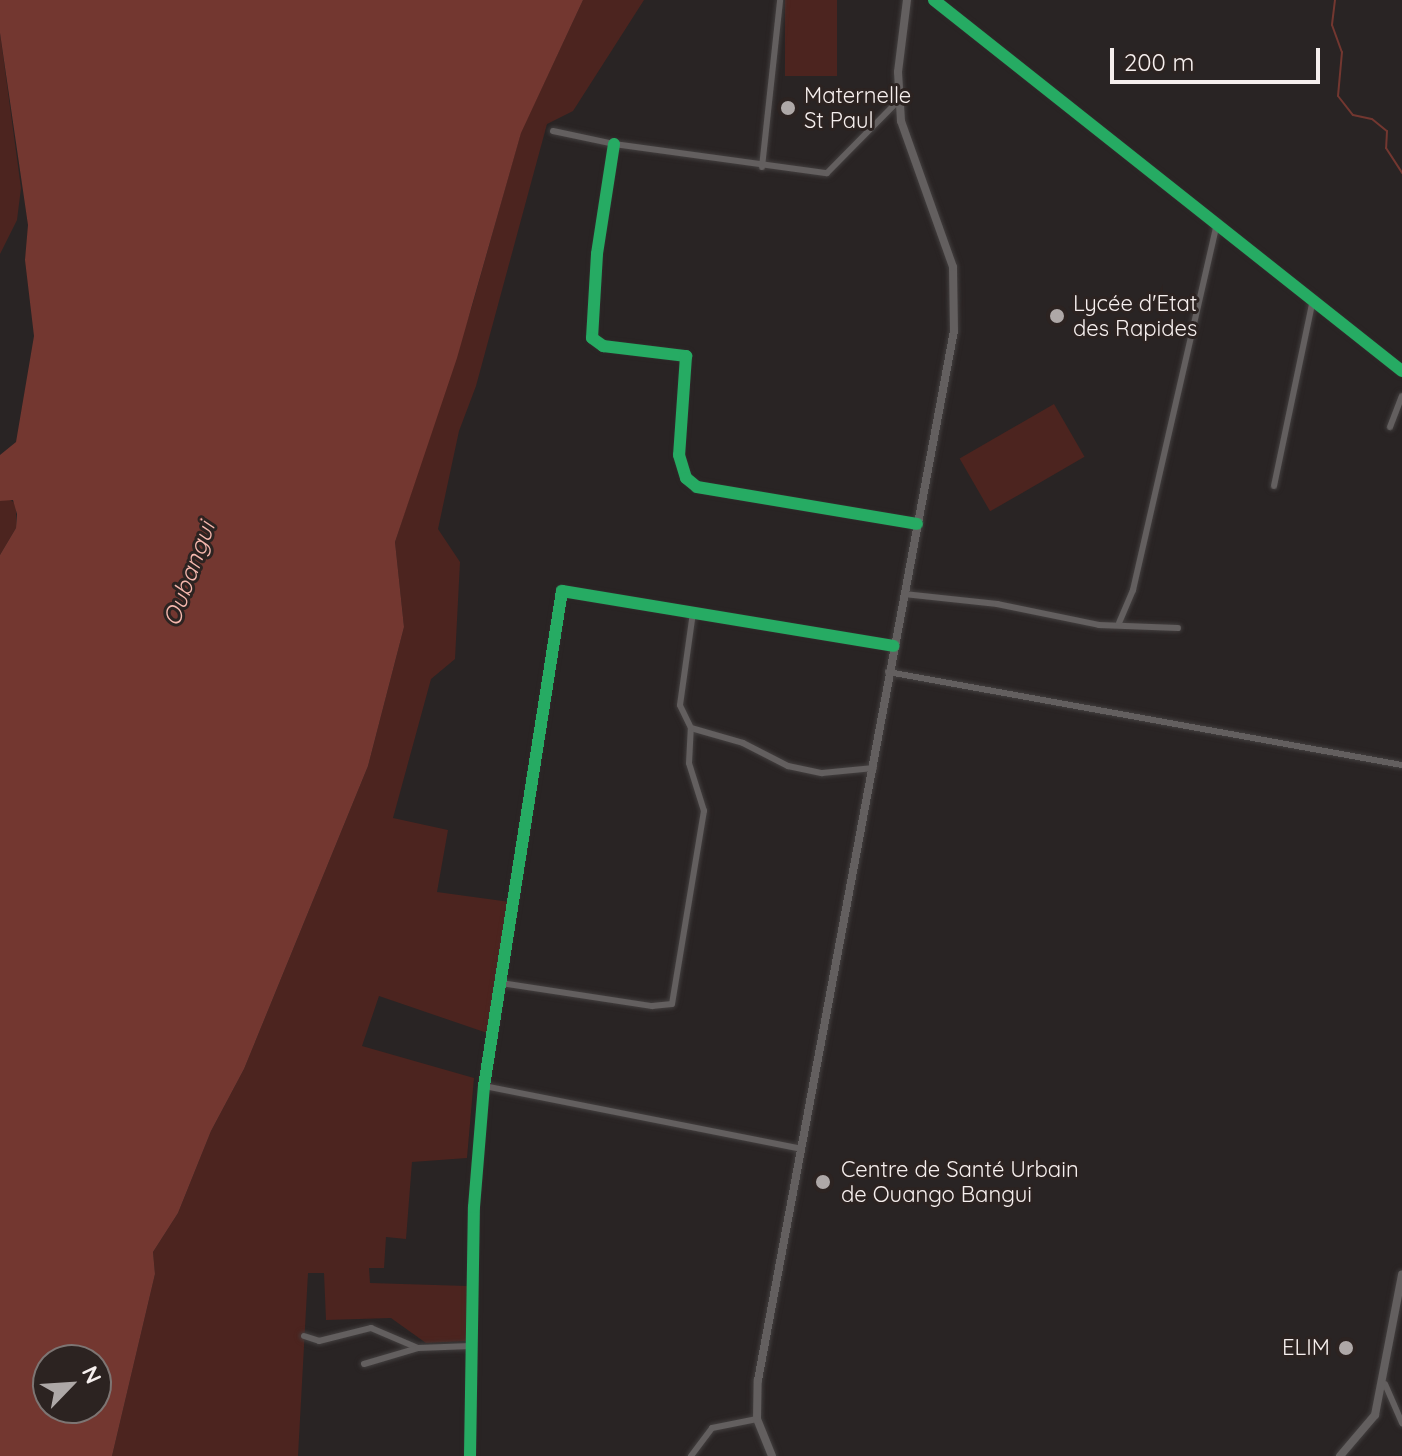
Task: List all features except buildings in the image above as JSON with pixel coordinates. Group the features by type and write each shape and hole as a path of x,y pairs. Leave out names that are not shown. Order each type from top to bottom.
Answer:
{"main road":[{"path":"772,1456 757,1419 758,1380 954,331 956,284 898,101 907,0"},
{"path":"1340,1456 1375,1415 1385,1384 1402,1275"}],"street":[{"path":"762,167 780,0"},
{"path":"934,0 1402,371"},
{"path":"553,131 614,144 762,167 827,173 898,101"},
{"path":"614,144 597,254 592,338 603,346 686,356 679,455 686,478 697,487 917,524"},
{"path":"1119,623 1133,590 1217,224"},
{"path":"1274,486 1313,300"},
{"path":"1390,427 1402,396"},
{"path":"470,1456 474,1207 484,1086 562,591 893,646"},
{"path":"904,594 997,604 1099,625 1119,623 1178,628"},
{"path":"501,983 652,1006 672,1004 704,811 689,763 691,728 680,705 693,613"},
{"path":"888,672 1402,765"},
{"path":"691,728 743,743 788,766 822,773 874,768"},
{"path":"484,1086 802,1149"},
{"path":"304,1336 319,1341 371,1328 418,1348"},
{"path":"364,1364 418,1348 471,1346"},
{"path":"1385,1384 1402,1423"},
{"path":"691,1456 712,1428 757,1419"}],"shaded area":[{"path":"583,0 644,0 573,111 547,124 476,386 459,431 438,529 460,562 455,659 431,679 393,818 448,830 437,892 517,903 496,1036 379,996 362,1046 474,1078 467,1158 412,1162 406,1239 386,1237 384,1268 369,1268 370,1283 467,1286 466,1341 426,1343 391,1318 326,1320 324,1273 308,1273 298,1456 112,1456 155,1274 153,1252 178,1213 211,1131 244,1069 368,766 404,627 395,542 472,306 521,132"},
{"path":"785,0 837,0 837,76 785,76"},
{"path":"0,33 21,188 17,220 0,254"},
{"path":"1054,404 1084,457 990,511 960,458"},
{"path":"9,499 16,504 16,528 0,555 0,501"}],"water":[{"name":"Oubangui","path":"0,0 583,0 521,133 457,358 395,542 404,627 368,766 244,1069 211,1131 178,1213 153,1252 155,1274 112,1456 0,1456 0,555 16,528 17,514 13,500 0,501 0,455 16,442 34,336 25,260 28,225 0,33"}],"waterway":[{"path":"1335,0 1332,25 1342,52 1338,96 1353,115 1372,119 1387,131 1386,148 1402,173"}],"cycle path":[{"path":"934,0 1402,371"},
{"path":"614,144 597,254 592,338 603,346 686,356 679,455 686,478 697,487 917,524"},
{"path":"470,1456 474,1207 484,1086 562,591 893,646"}],"place":[{"name":"Maternelle St Paul","path":"788,108"},
{"name":"Lycée d'Etat des Rapides","path":"1057,316"},
{"name":"Centre de Santé Urbain de Ouango Bangui","path":"823,1182"},
{"name":"ELIM","path":"1346,1348"}]}
